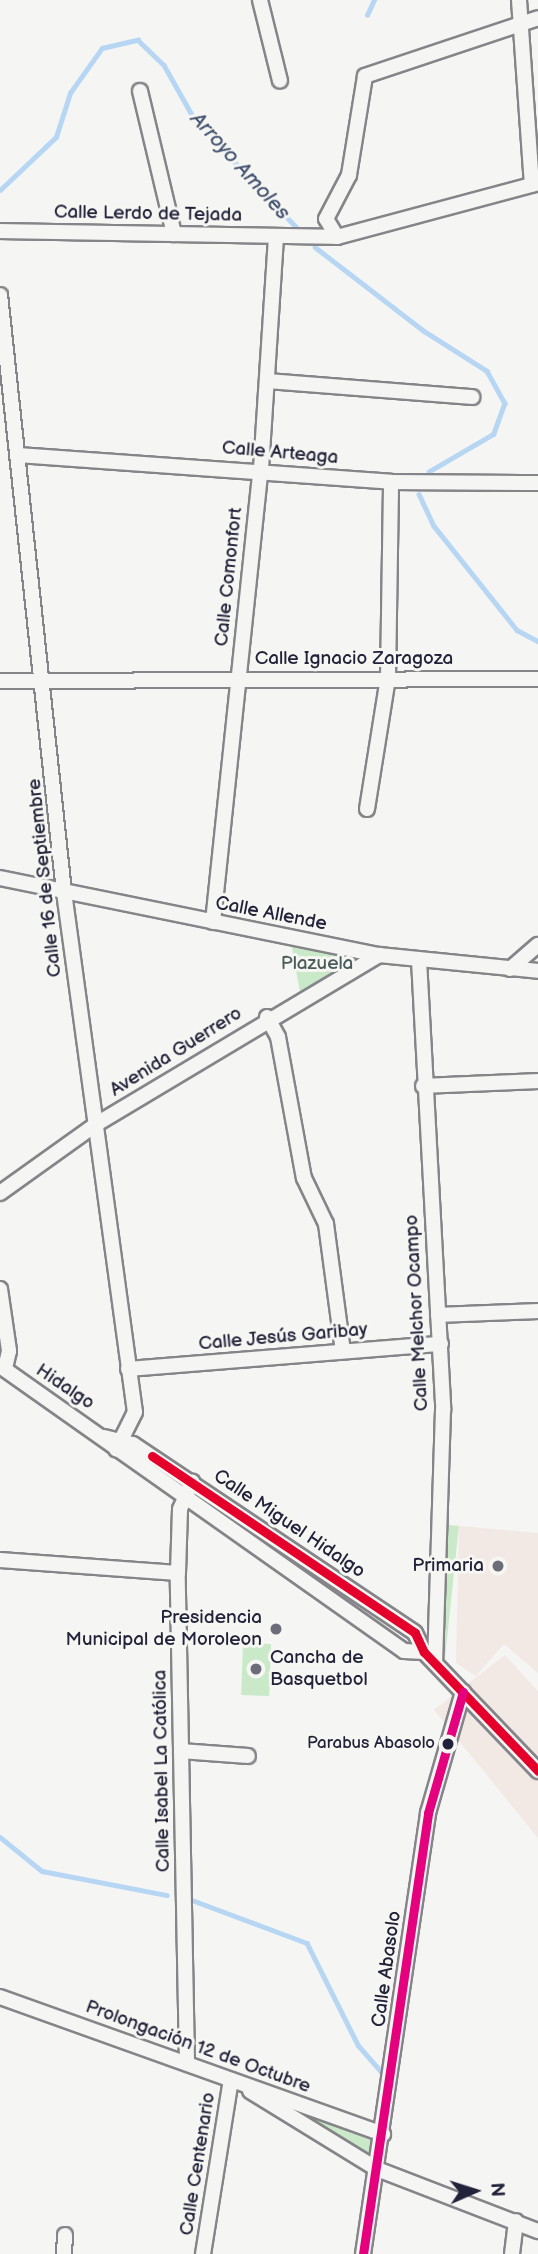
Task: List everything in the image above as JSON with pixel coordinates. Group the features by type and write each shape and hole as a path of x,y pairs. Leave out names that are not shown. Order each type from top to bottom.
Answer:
{"street":[{"path":"260,0 281,81"},
{"path":"519,0 520,23 535,184 332,237 326,219 348,175 365,76 520,23 538,18"},
{"path":"140,91 174,234"},
{"name":"Calle Lerdo de Tejada","path":"0,231 332,237"},
{"name":"Calle Comonfort","path":"213,922 261,470 276,236"},
{"name":"Calle 16 de Septiembre","path":"0,295 64,892 135,1412 119,1445"},
{"path":"268,381 472,397"},
{"name":"Calle Arteaga","path":"18,455 261,470 391,482 538,483"},
{"path":"367,810 388,678 391,482"},
{"name":"Calle Ignacio Zaragoza","path":"0,681 238,678 538,679"},
{"name":"Calle Allende","path":"0,878 419,961 538,971"},
{"path":"510,969 538,945"},
{"name":"Avenida Guerrero","path":"0,1193 95,1125 267,1017 379,954"},
{"name":"Calle Melchor Ocampo","path":"419,961 423,1086 441,1344 430,1658"},
{"path":"267,1017 278,1037 304,1178 326,1224 343,1351"},
{"path":"423,1086 538,1081"},
{"path":"0,1289 9,1351 2,1368"},
{"path":"438,1315 538,1311"},
{"name":"Calle Jesús Garibay","path":"128,1369 441,1344"},
{"name":"Hidalgo","path":"2,1368 119,1445"},
{"name":"Calle Miguel Hidalgo","path":"119,1445 184,1498 404,1651 430,1658"},
{"name":"Calle Miguel Hidalgo","path":"119,1445 192,1482 415,1633 430,1658 538,1771"},
{"name":"Calle Isabel La Católica","path":"187,2062 178,1573 184,1498 192,1482"},
{"path":"0,1560 178,1573"},
{"name":"Calle Abasolo","path":"363,2254 383,2134 428,1813 463,1692"},
{"path":"181,1751 248,1756"},
{"name":"Prolongación 12 de Octubre","path":"0,1997 383,2134"},
{"path":"238,2083 377,2169 538,2231"},
{"name":"Calle Centenario","path":"203,2254 238,2083"},
{"path":"512,2254 516,2221"},
{"path":"64,2254 65,2235"}],"shaded area":[{"path":"459,1526 538,1533 538,1673 504,1644 476,1676 456,1663"},
{"path":"505,1655 538,1691 538,1838 434,1710"}],"green space":[{"name":"Plazuela","path":"290,937 379,955 301,998"},
{"path":"439,1524 459,1526 444,1664 424,1662"},
{"name":"Cancha de Basquetbol","path":"243,1643 271,1644 269,1696 241,1695"},
{"path":"244,2086 383,2134 377,2169"}],"waterway":[{"path":"367,15 374,0"},
{"name":"Arroyo Amoles","path":"0,190 56,137 70,93 102,48 138,40 164,65 195,120 298,229"},
{"name":"Arroyo Amoles","path":"315,247 424,331 487,371 505,403 494,434 429,472"},
{"name":"Arroyo Amoles","path":"419,494 434,526 517,630 538,641"},
{"path":"0,1837 42,1871 167,1895"},
{"path":"192,1900 307,1943 358,2045 383,2074"}],"transit line":[{"path":"152,1456 415,1633 424,1652 538,1771"},
{"path":"363,2254 428,1813 463,1692"}],"place":[{"name":"Primaria","path":"498,1566"},
{"name":"Presidencia Municipal de Moroleon","path":"276,1629"},
{"name":"Cancha de Basquetbol","path":"256,1669"},
{"name":"Parabus Abasolo","path":"448,1744"}]}
